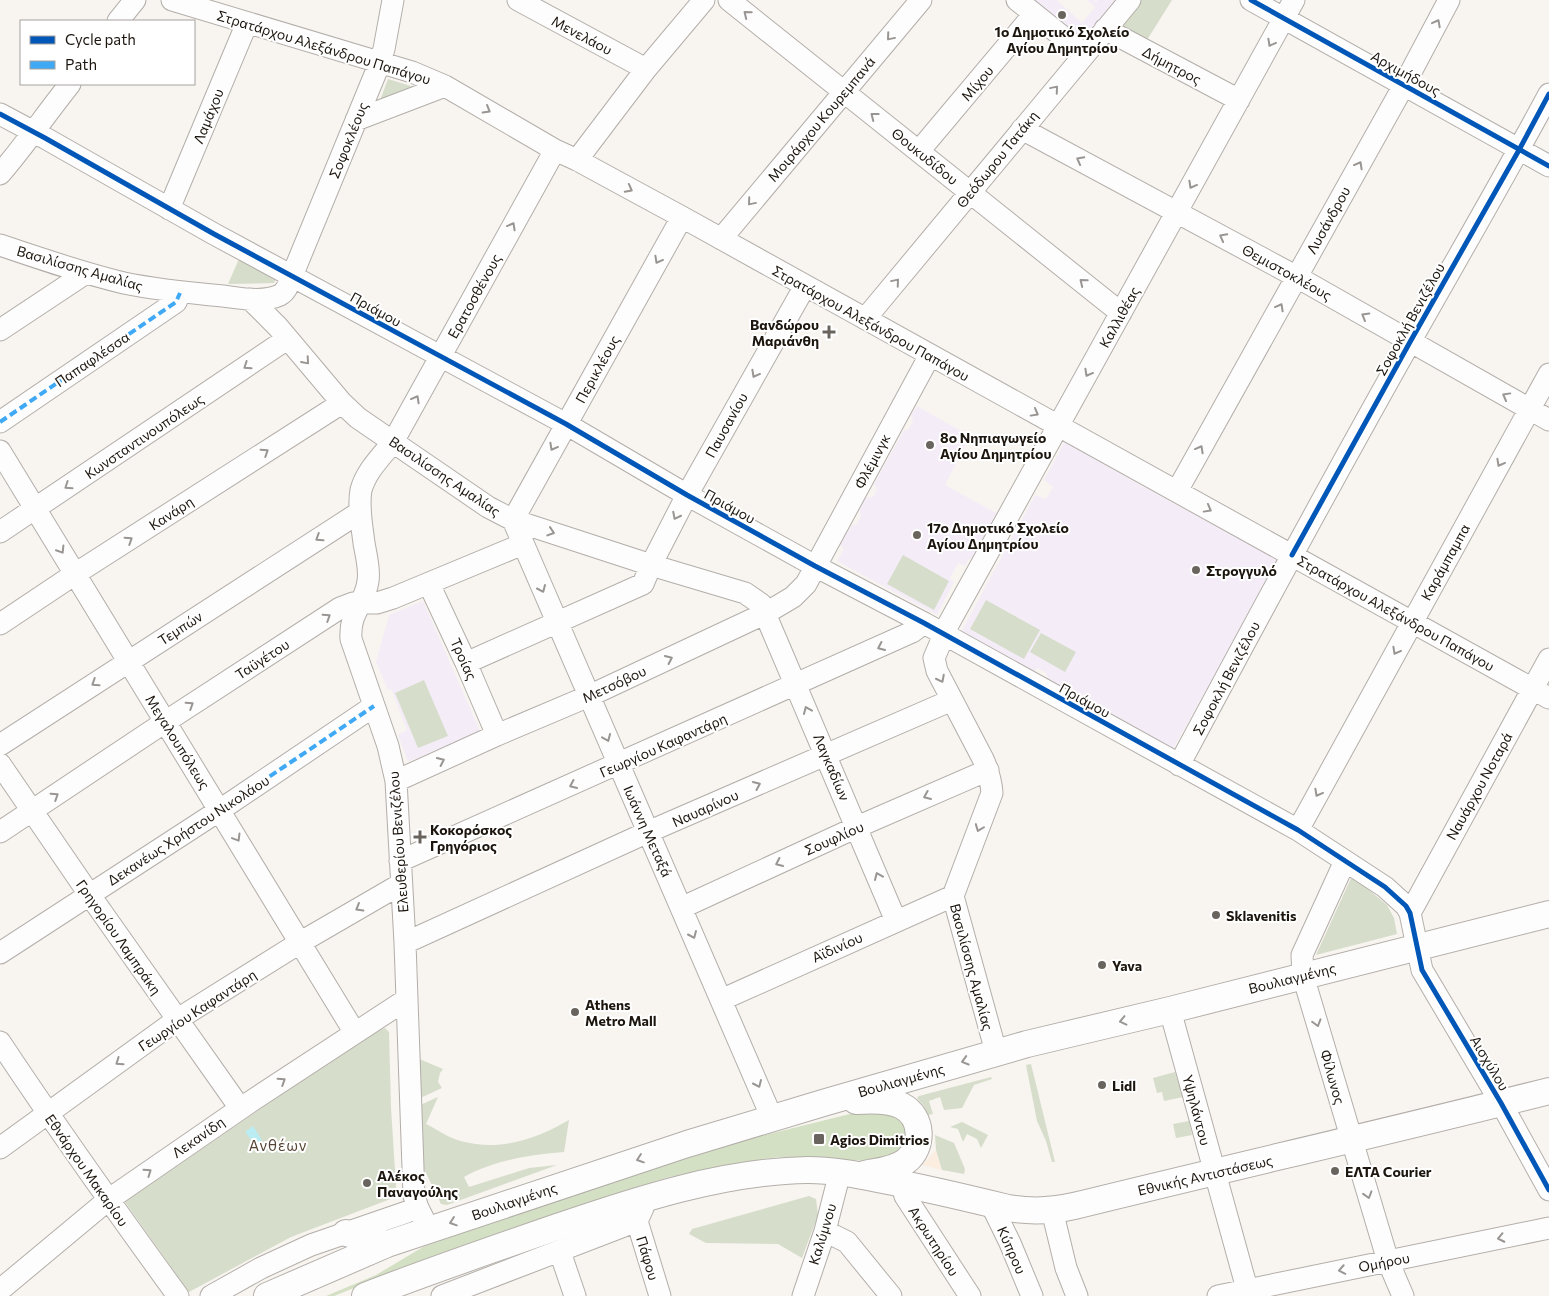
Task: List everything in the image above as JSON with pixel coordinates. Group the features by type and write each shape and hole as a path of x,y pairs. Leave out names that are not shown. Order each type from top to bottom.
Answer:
{"main road":[{"name":"Βουλιαγμένης","path":"267,1296 408,1231 772,1118 996,1052 1549,914"},
{"name":"Εθνικής Αντιστάσεως","path":"849,1173 1025,1211 1052,1210 1351,1140 1549,1091"},
{"path":"365,1296 451,1263 582,1218 695,1185 752,1175 806,1170 849,1173 895,1166 912,1156 917,1148 919,1128 910,1111 902,1106 865,1100 823,1103"},
{"path":"346,1233 408,1231"}],"street":[{"path":"119,20 135,0"},
{"name":"Στρατάρχου Αλεξάνδρου Παπάγου","path":"172,0 412,72 445,86 555,150 682,217 1541,693"},
{"name":"Σοφοκλέους","path":"292,276 380,62 393,0"},
{"name":"Μενελάου","path":"518,0 646,69"},
{"path":"577,160 646,69 704,0"},
{"name":"Θουκυδίδου","path":"729,0 1121,312"},
{"name":"Μοιράρχου Κουρεμπανά","path":"720,239 921,0"},
{"path":"1017,0 1084,54"},
{"name":"Θεόδωρου Τατάκη","path":"865,319 1130,0"},
{"name":"Αρχιμήδους","path":"1251,0 1549,166"},
{"name":"Καλλιθέας","path":"943,634 1294,0"},
{"name":"Λυσάνδρου","path":"1177,492 1404,85 1449,0"},
{"name":"Μίχου","path":"919,152 1034,14"},
{"name":"Λαμάχου","path":"170,208 247,23"},
{"name":"Δήμητρος","path":"1105,29 1239,100"},
{"path":"0,174 69,85"},
{"path":"356,120 445,86"},
{"name":"Σοφοκλή Βενιζέλου","path":"1179,765 1292,555 1549,94"},
{"name":"Πριάμου","path":"0,114 292,276 566,424 686,495 924,623 1298,830 1385,887 1406,906 1410,913"},
{"name":"Θεμιστοκλέους","path":"1022,129 1296,277 1549,420"},
{"name":"Ερατοσθένους","path":"392,442 555,150"},
{"name":"Περικλέους","path":"513,520 682,217"},
{"name":"Βασιλίσσης Αμαλίας","path":"0,245 86,273 124,283 180,292 250,299 268,298 286,290 292,276"},
{"path":"0,330 86,273"},
{"path":"283,333 292,276"},
{"name":"Παυσανίου","path":"650,565 686,495 804,286"},
{"name":"Παπαφλέσσα","path":"0,422 176,302 180,292"},
{"name":"Βασιλίσσης Αμαλίας","path":"250,299 283,333 342,403 358,418 488,507 513,520 650,565 745,593 761,604 766,613"},
{"name":"Κωνσταντινουπόλεως","path":"0,532 283,333"},
{"name":"Φλέμινγκ","path":"815,566 930,355"},
{"name":"Καράμπαμπα","path":"1298,830 1549,374"},
{"name":"Κανάρη","path":"0,624 342,403"},
{"name":"Ελευθερίου Βενιζέλου","path":"392,442 369,473 362,489 360,512 369,578 365,594 353,615 351,639 388,746 396,781 404,943 401,1002 408,1231"},
{"name":"Μεγαλουπόλεως","path":"0,451 356,1033"},
{"name":"Τεμπών","path":"0,745 360,512"},
{"path":"513,520 523,544"},
{"name":"Ταϋγέτου","path":"0,832 340,608 353,603 385,601 523,544"},
{"name":"Ιωάννη Μεταξά","path":"523,544 772,1118"},
{"path":"466,663 643,584 650,565"},
{"name":"Μετσόβου","path":"396,781 589,696 766,613 794,597 806,584 815,566"},
{"name":"Τροίας","path":"429,584 497,735"},
{"name":"Λαγκαδίων","path":"766,613 896,920"},
{"name":"Γεωργίου Καφαντάρη","path":"400,861 797,685 912,632 924,623"},
{"name":"Βασιλίσσης Αμαλίας","path":"943,634 935,651 934,664 988,770 992,793 953,896 996,1052"},
{"name":"Ναυάρχου Νοταρά","path":"1410,913 1541,693 1549,659"},
{"name":"Ναυαρίνου","path":"404,943 648,832 952,700"},
{"name":"Δεκανέως Χρήστου Νικολάου","path":"0,953 220,810 374,706"},
{"name":"Γρηγορίου Λαμπράκη","path":"0,764 240,1108"},
{"name":"Σουφλίου","path":"681,908 857,827 988,770"},
{"name":"Φίλωνος","path":"1345,860 1302,955 1303,976 1388,1261 1403,1296"},
{"name":"Γεωργίου Καφαντάρη","path":"0,1148 178,1019 301,942 401,884"},
{"name":"Αϊδινίου","path":"721,1000 953,896"},
{"path":"1410,913 1417,947"},
{"name":"Αισχύλου","path":"1417,947 1422,970 1501,1103 1549,1190"},
{"name":"Ελευθερίου Βενιζέλου","path":"401,1002 414,1196 418,1208 408,1231"},
{"name":"Λεκανίδη","path":"0,1290 108,1200 240,1108 401,1002"},
{"name":"Υψηλάντου","path":"1170,1010 1248,1293"},
{"name":"Εθνάρχου Μακαρίου","path":"0,1042 47,1113 178,1296"},
{"name":"Καλύμνου","path":"803,1296 849,1173"},
{"name":"Ακρωτηρίου","path":"901,1183 905,1196 970,1296"},
{"name":"Πάφου","path":"655,1196 640,1212 637,1221 660,1296"},
{"name":"Κύπρου","path":"991,1204 1032,1296"},
{"path":"1052,1210 1066,1268 1077,1296"},
{"path":"443,1296 637,1221"},
{"name":"Ομήρου","path":"1218,1296 1248,1293 1388,1261 1549,1228"},
{"path":"211,1296 276,1261 311,1245 346,1233 408,1231"},
{"path":"826,1231 847,1242 890,1296"},
{"path":"560,1252 576,1296"},
{"path":"443,1296 451,1263"}],"shaded area":[{"name":"1ο Δημοτικό Σχολείο Αγίου Δημητρίου","path":"1031,0 1057,0 1082,23 1095,7 1087,0 1096,2 1098,0 1117,0 1084,39"},
{"name":"17ο Δημοτικό Σχολείο Αγίου Δημητρίου","path":"917,406 970,436 945,485 998,514 977,556 969,559 965,566 958,563 950,579 954,582 937,615 837,561 844,549 839,544 852,525 857,524 861,516 859,509 865,498 873,497 877,489 874,484 904,430 908,430 913,421 911,415"},
{"path":"1065,441 1140,485 1279,560 1173,749 1048,679 1046,673 1038,668 1033,671 961,632 1035,495 1046,499 1053,487 1044,480"},
{"path":"423,601 480,731 408,762 398,735 407,730 391,689 388,690 376,662 389,615"},
{"path":"936,1150 942,1170 922,1165"}],"green space":[{"path":"1130,0 1172,0 1142,48 1105,29"},
{"path":"388,79 414,87 379,103"},
{"path":"239,259 276,279 274,283 228,284"},
{"path":"903,555 949,581 934,610 887,584"},
{"path":"986,600 1040,630 1024,659 970,629"},
{"path":"1041,633 1076,652 1065,672 1030,652"},
{"path":"424,680 448,736 418,748 395,693"},
{"path":"1352,876 1387,905 1394,918 1397,934 1316,955"},
{"path":"385,1028 389,1032 396,1186 393,1198 291,1237 189,1292 125,1202 369,1034"},
{"path":"417,1058 443,1069 438,1082 442,1088 418,1099"},
{"path":"1031,1064 1055,1162 1052,1162 1046,1141 1037,1121 1026,1065"},
{"path":"1175,1072 1183,1097 1164,1101 1162,1092 1157,1093 1153,1078"},
{"path":"991,1077 992,1079 974,1085 962,1108 944,1110 940,1097 929,1101 933,1114 928,1115 917,1098 919,1096"},
{"path":"438,1097 426,1124 452,1138 475,1144 490,1145 517,1142 544,1133 569,1120 564,1152 512,1159 476,1171 464,1177 469,1187 529,1168 557,1165 447,1205 441,1204 423,1167 418,1106"},
{"path":"874,1108 906,1118 906,1151 879,1162 780,1157 669,1177 428,1258 334,1296 326,1296 376,1275 423,1247 609,1179 669,1159"},
{"path":"1189,1121 1192,1135 1176,1138 1173,1124"},
{"path":"962,1122 988,1135 981,1148 977,1139 967,1134 963,1142 958,1129 950,1127"},
{"path":"935,1135 954,1143 965,1169 964,1174 942,1170 936,1150"},
{"path":"809,1196 816,1199 818,1215 802,1258 778,1244 706,1243 689,1234 692,1229"}],"water":[{"path":"253,1126 262,1140 255,1145 245,1132"}],"marked path":[{"path":"0,422 176,302 180,293"},
{"path":"220,810 374,706"}],"cycle path":[{"path":"1251,0 1549,166"},
{"path":"1292,555 1549,94"},
{"path":"0,114 214,234 566,424 687,495 815,566 924,623 1298,830 1385,887 1406,906 1410,913 1422,970 1501,1103 1549,1190"}],"place":[{"name":"1ο Δημοτικό Σχολείο Αγίου Δημητρίου","path":"1062,15"},
{"name":"Βανδώρου Μαριάνθη","path":"829,332"},
{"name":"8ο Νηπιαγωγείο Αγίου Δημητρίου","path":"930,445"},
{"name":"17ο Δημοτικό Σχολείο Αγίου Δημητρίου","path":"917,535"},
{"name":"Στρογγυλό","path":"1196,570"},
{"name":"Κοκορόσκος Γρηγόριος","path":"420,837"},
{"name":"Sklavenitis","path":"1216,915"},
{"name":"Yava","path":"1102,965"},
{"name":"Athens Metro Mall","path":"575,1012"},
{"name":"Lidl","path":"1102,1085"},
{"name":"Agios Dimitrios","path":"819,1139"},
{"name":"ΕΛΤΑ Courier","path":"1335,1171"},
{"name":"Αλέκος Παναγούλης","path":"367,1183"}],"district":[{"name":"Ανθέων","path":"278,1145"}]}
